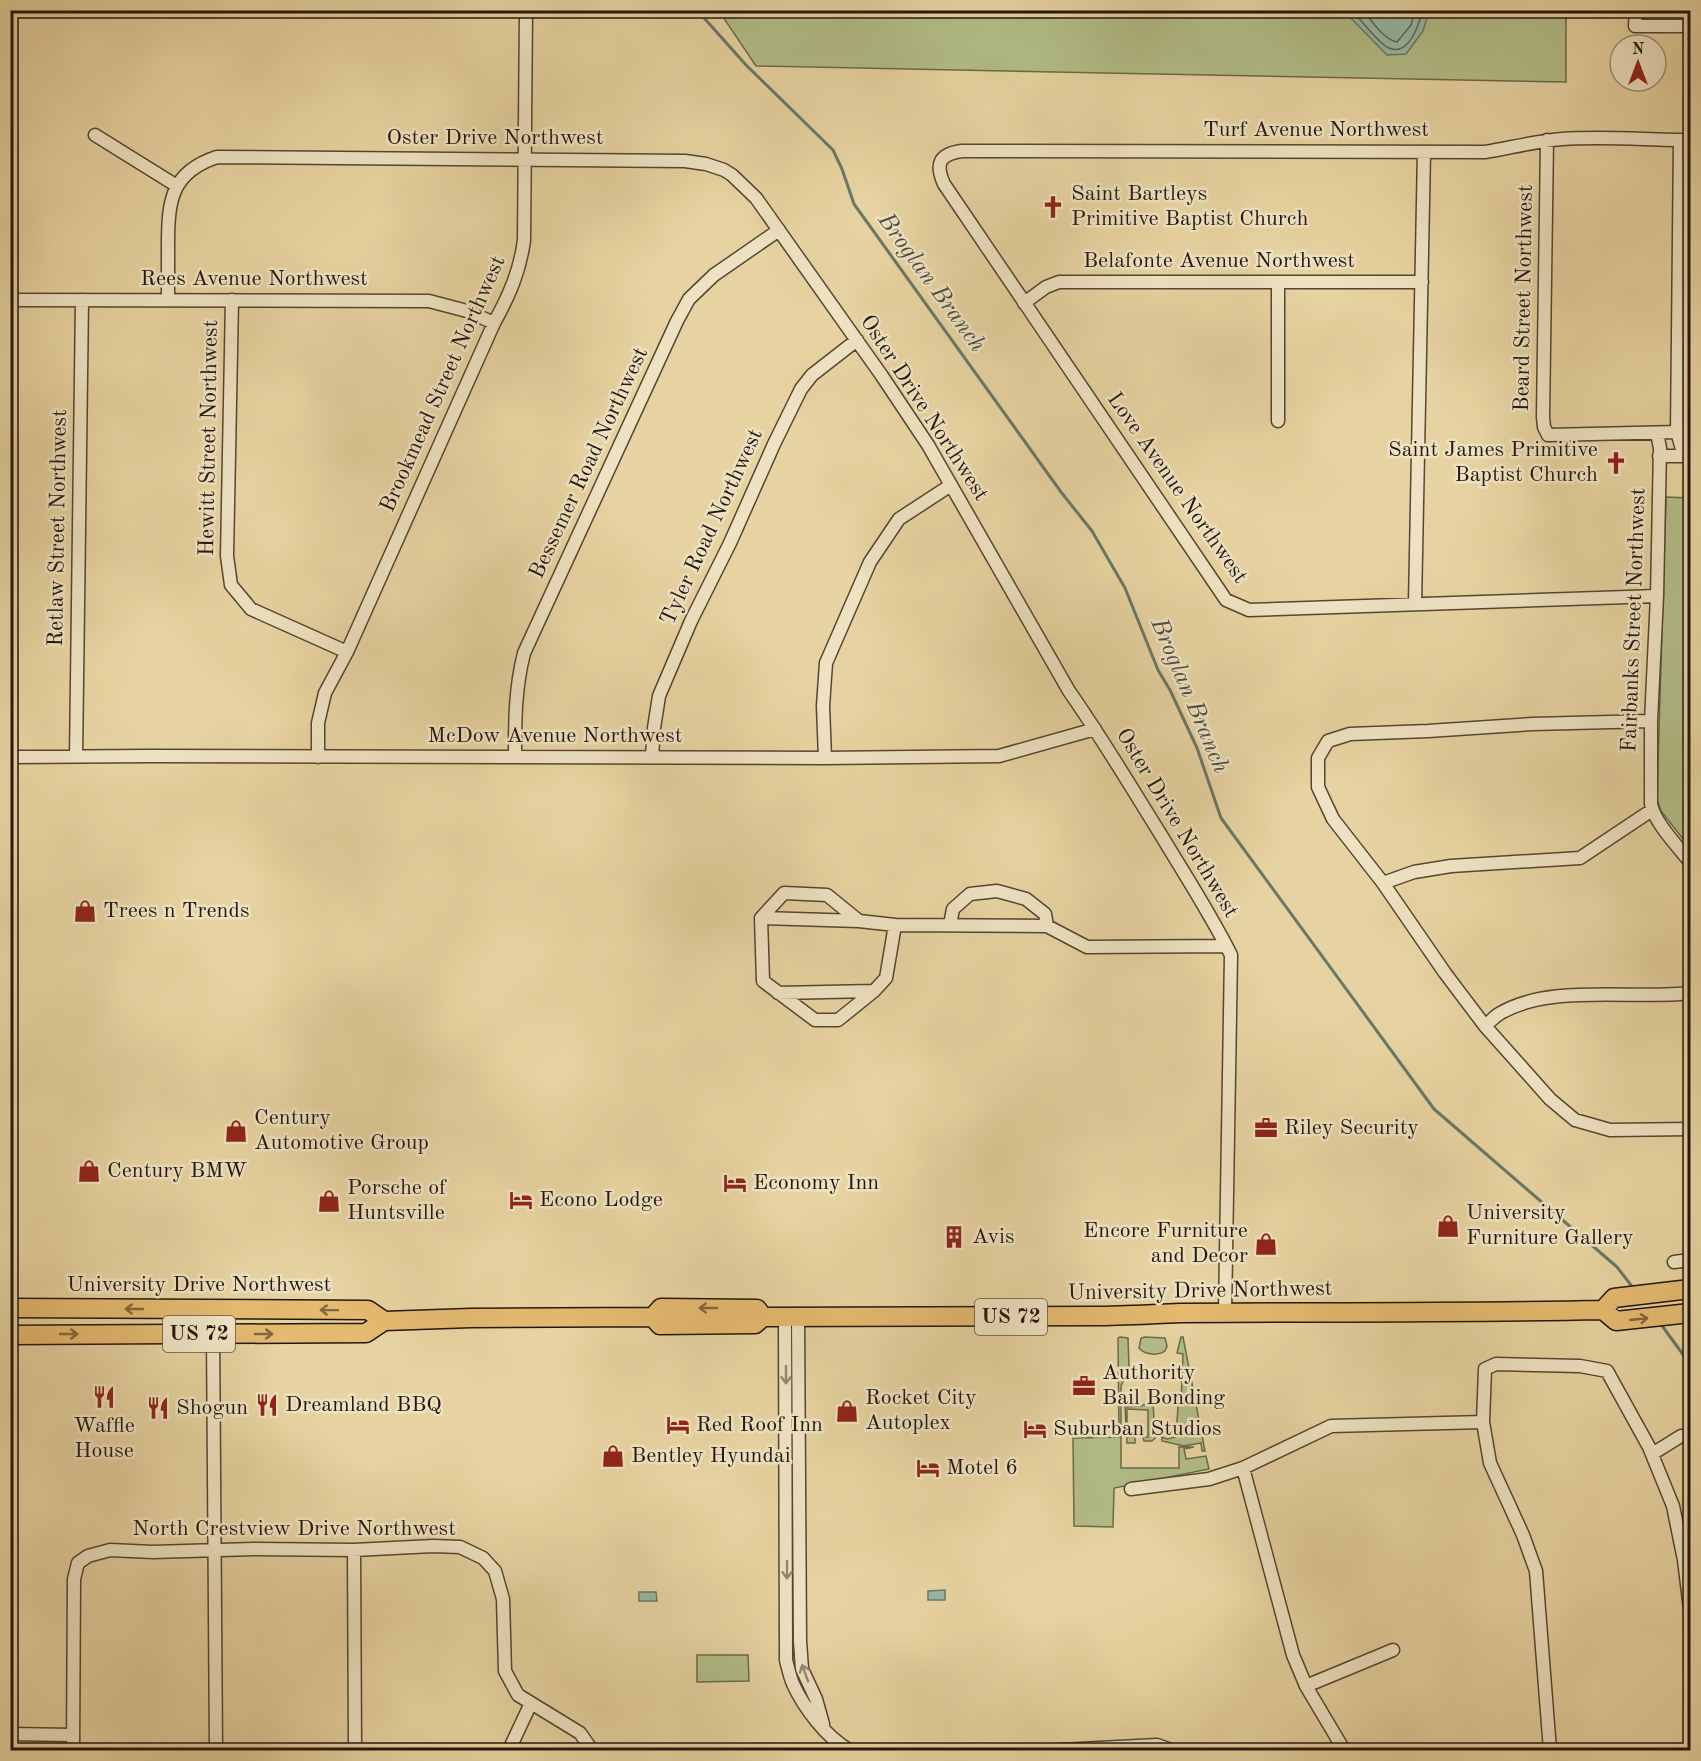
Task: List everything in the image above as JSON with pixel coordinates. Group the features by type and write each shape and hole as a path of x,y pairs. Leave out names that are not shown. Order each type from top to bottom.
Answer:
{"highway":[{"name":"University Drive Northwest","path":"1603,1310 1614,1298 1682,1291"},
{"name":"University Drive Northwest","path":"10,1308 368,1310 384,1321"},
{"name":"University Drive Northwest","path":"10,1335 366,1333 384,1321 653,1317 661,1308 757,1309 762,1317 874,1318 1603,1310 1616,1321 1685,1314"}],"street":[{"name":"Brookmead Street Northwest","path":"318,757 318,723 325,693 347,652 494,323 511,291 522,254 526,10"},
{"path":"1636,10 1635,26 1690,26"},
{"path":"96,135 177,186"},
{"name":"Turf Avenue Northwest","path":"942,160 951,152 962,151 1485,152 1547,140 1685,140"},
{"name":"Beard Street Northwest","path":"1547,140 1544,427 1548,435 1677,432"},
{"name":"Fairbanks Street Northwest","path":"1652,810 1651,721 1657,596 1659,456 1687,456 1677,432 1685,140"},
{"path":"1415,604 1424,152"},
{"name":"Oster Drive Northwest","path":"168,300 170,201 177,186 191,169 217,157 674,161 706,164 724,170 745,186 779,230 921,435 1069,691 1095,729 1231,955 1225,1313"},
{"name":"Love Avenue Northwest","path":"942,160 938,172 944,184 1226,600 1249,610 1657,596"},
{"name":"Bessemer Road Northwest","path":"515,757 517,681 524,653 677,321 689,299 714,275 779,230"},
{"name":"Belafonte Avenue Northwest","path":"1024,303 1046,287 1059,282 1422,282"},
{"path":"1278,282 1278,421"},
{"name":"Rees Avenue Northwest","path":"10,300 429,301 466,311 494,323"},
{"name":"Retlaw Street Northwest","path":"76,757 82,300"},
{"name":"Hewitt Street Northwest","path":"232,300 226,544 231,585 251,609 347,652"},
{"name":"Tyler Road Northwest","path":"652,757 659,696 691,621 730,543 801,389 822,365 856,340"},
{"path":"1657,433 1659,456"},
{"path":"825,758 823,706 826,663 870,562 900,519 951,485"},
{"path":"1651,721 1532,724 1350,734 1328,741 1318,758 1318,787 1334,819 1383,883 1445,973 1485,1026 1550,1099 1575,1120 1610,1130 1690,1129"},
{"name":"McDow Avenue Northwest","path":"10,757 825,758 999,756 1095,729"},
{"path":"1383,883 1414,872 1450,866 1580,858 1652,810 1690,862"},
{"path":"950,925 952,909 970,894 997,891 1026,899 1045,914 1047,926"},
{"path":"859,921 827,895 784,893 761,918 763,981 815,1020 837,1020 874,992 886,978 895,925"},
{"path":"761,918 859,921 895,925 1047,926 1087,947 1226,946"},
{"path":"778,993 874,992"},
{"path":"1485,1026 1499,1014 1530,1001 1573,996 1690,993"},
{"path":"1674,1262 1690,1260"},
{"path":"791,1316 802,1669 816,1699 824,1728 837,1744 849,1750"},
{"path":"213,1333 216,1750"},
{"path":"1550,1750 1536,1571 1523,1535 1490,1463 1484,1422 1485,1369 1496,1364 1580,1365 1606,1371 1652,1454 1673,1506 1684,1560 1690,1609"},
{"path":"1131,1489 1209,1479 1243,1468 1330,1426 1484,1422"},
{"path":"1652,1454 1680,1436"},
{"path":"1243,1468 1293,1655 1306,1686 1344,1750"},
{"name":"North Crestview Drive Northwest","path":"73,1750 74,1579 78,1563 88,1556 110,1550 153,1552 354,1550 433,1546 460,1547 483,1558 495,1570 503,1599 505,1671 518,1695 580,1733 592,1750"},
{"path":"354,1550 355,1750"},
{"path":"1306,1686 1393,1650"},
{"path":"509,1750 531,1703"},
{"path":"10,1734 72,1735"},
{"path":"1060,1750 1157,1745 1171,1750"}],"green space":[{"path":"719,11 1566,11 1566,82 756,66"},
{"path":"1666,497 1690,498 1690,848 1661,811 1657,799"},
{"path":"1181,1337 1183,1337 1205,1451 1202,1451 1201,1443 1184,1446 1162,1441 1162,1437 1167,1439 1176,1437 1178,1406 1181,1404 1183,1354 1177,1353"},
{"path":"1118,1338 1128,1338 1129,1368 1121,1386 1121,1468 1179,1468 1179,1447 1194,1447 1184,1449 1186,1459 1206,1456 1209,1469 1114,1488 1113,1527 1074,1526 1073,1438 1119,1437"},
{"path":"1141,1338 1165,1338 1167,1346 1165,1351 1152,1354 1139,1348"},
{"path":"1153,1403 1155,1438 1152,1441 1144,1441 1143,1437 1148,1437 1148,1410 1127,1409 1127,1437 1135,1437 1135,1443 1127,1443 1125,1407"},
{"path":"697,1655 748,1655 749,1681 697,1682"}],"water":[{"path":"1344,11 1429,11 1423,31 1406,54 1387,55"},
{"path":"945,1590 945,1600 928,1600 928,1591"},
{"path":"639,1592 656,1592 657,1601 639,1601"}],"waterway":[{"name":"Broglan Branch","path":"697,10 746,65 833,150 854,204 1061,492 1092,531 1125,588 1158,670 1197,748 1221,818 1434,1109 1617,1267 1634,1289"},
{"name":"Broglan Branch","path":"1660,1323 1690,1364"}],"place":[{"name":"Saint Bartleys Primitive Baptist Church","path":"1053,207"},
{"name":"Saint James Primitive Baptist Church","path":"1616,463"},
{"name":"Trees n Trends","path":"85,911"},
{"name":"Riley Security","path":"1266,1128"},
{"name":"Century Automotive Group","path":"236,1131"},
{"name":"Century BMW","path":"89,1171"},
{"name":"Economy Inn","path":"735,1183"},
{"name":"Econo Lodge","path":"521,1200"},
{"name":"Porsche of Huntsville","path":"329,1201"},
{"name":"University Furniture Gallery","path":"1448,1226"},
{"name":"Avis","path":"954,1237"},
{"name":"Encore Furniture and Decor","path":"1266,1244"},
{"name":"Authority Bail Bonding","path":"1084,1386"},
{"name":"Waffle House","path":"104,1397"},
{"name":"Dreamland BBQ","path":"267,1405"},
{"name":"Shogun","path":"158,1408"},
{"name":"Rocket City Autoplex","path":"847,1411"},
{"name":"Red Roof Inn","path":"678,1425"},
{"name":"Suburban Studios","path":"1035,1429"},
{"name":"Bentley Hyundai","path":"613,1456"},
{"name":"Motel 6","path":"928,1468"}]}
